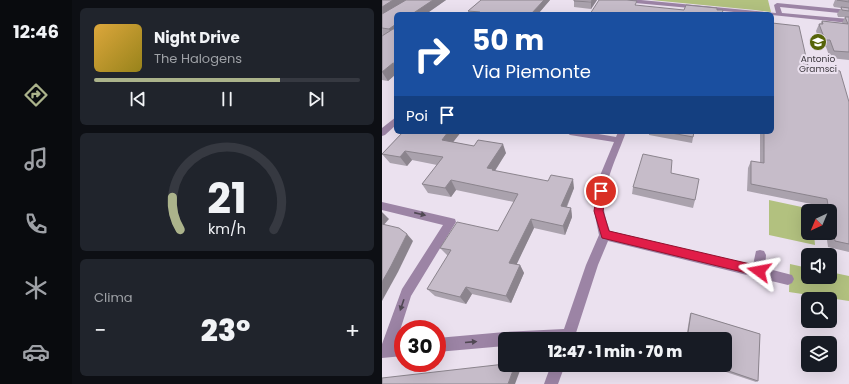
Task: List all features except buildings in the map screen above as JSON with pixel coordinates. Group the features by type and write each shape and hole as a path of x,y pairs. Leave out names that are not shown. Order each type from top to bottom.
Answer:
{"street":[{"path":"624,0 755,12"},
{"path":"670,12 673,5"},
{"path":"779,14 777,5 849,12"},
{"path":"774,14 849,21"},
{"path":"382,133 394,122"},
{"path":"570,332 592,265 605,235 598,211 604,178 620,136 595,134"},
{"path":"382,206 451,222 406,293 384,350 394,349"},
{"path":"605,235 788,279"},
{"path":"759,271 760,255"},
{"path":"446,345 498,340"},
{"path":"551,384 555,372"}],"green space":[{"path":"651,0 768,0 771,12 755,10"},
{"path":"769,200 801,207 801,240 815,240 815,245 769,235"},
{"path":"790,264 801,266 801,284 837,284 837,273 849,276 849,301 837,299 837,292 801,292 801,294 789,292"}],"place":[{"name":"Antonio Gramsci","path":"818,42"}],"route":[{"path":"601,191 598,211 605,235 759,271"}]}
